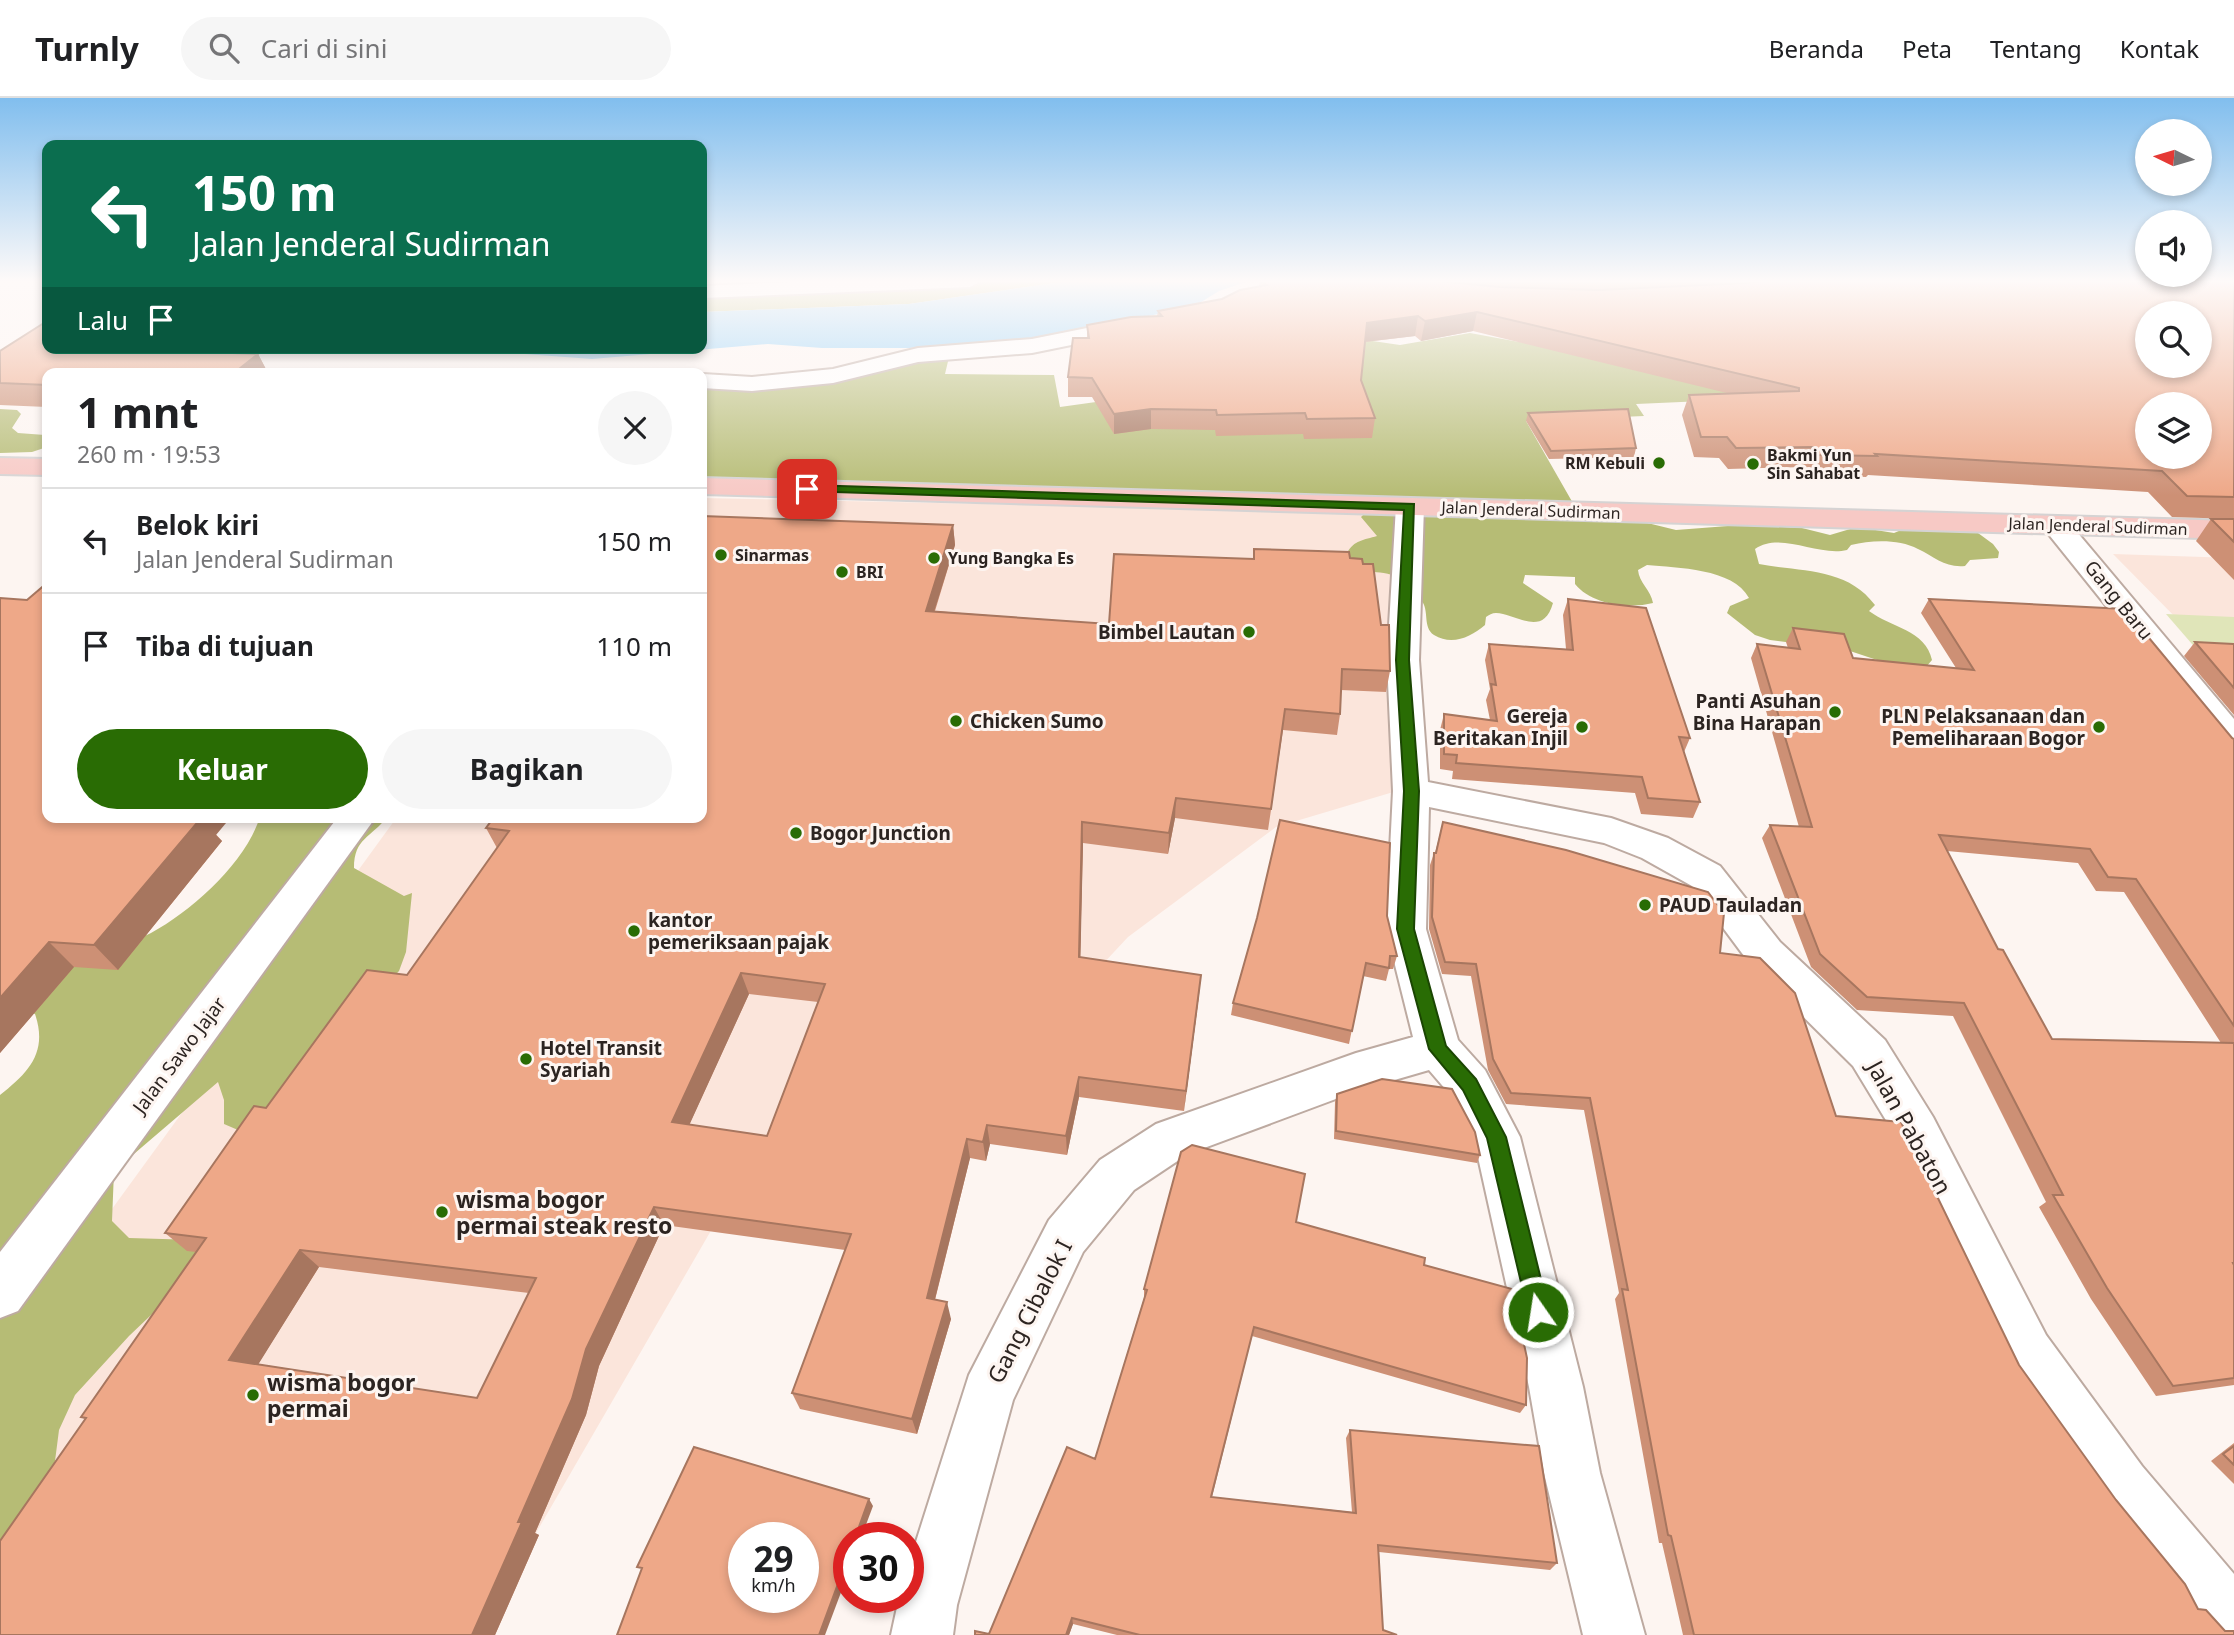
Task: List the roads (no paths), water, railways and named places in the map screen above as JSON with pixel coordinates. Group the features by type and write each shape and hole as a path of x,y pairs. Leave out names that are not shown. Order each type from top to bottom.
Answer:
{"main road":[{"path":"0,466 42,467"},
{"name":"Jalan Jenderal Sudirman","path":"707,486 2234,530"}],"street":[{"path":"707,382 752,384 833,376 918,355 947,353"},
{"path":"1410,506 1403,660 1411,791 1406,929 1438,1049 1469,1084 1497,1137 1556,1387 1572,1473 1614,1635"},
{"name":"Gang Baru","path":"2056,525 2234,742"},
{"name":"Jalan Pabaton","path":"1411,791 1611,831 1655,848 1706,876 1765,953 1870,1053 1917,1131 2027,1354 2122,1486 2234,1621"},
{"name":"Jalan Sawo Jajar","path":"0,1293 353,823"},
{"name":"Gang Cibalok I","path":"922,1635 927,1605 988,1394 1066,1236 1117,1175 1172,1139 1356,1072 1438,1049"}],"water":[{"path":"526,354 651,354 592,359"}],"place":[{"name":"RM Kebuli","path":"1659,463"},
{"name":"Bakmi Yun Sin Sahabat","path":"1753,464"},
{"name":"Sinarmas","path":"721,555"},
{"name":"Yung Bangka Es","path":"934,558"},
{"name":"BRI","path":"842,572"},
{"name":"Bimbel Lautan","path":"1249,632"},
{"name":"Panti Asuhan Bina Harapan","path":"1835,712"},
{"name":"Chicken Sumo","path":"956,721"},
{"name":"Gereja Beritakan Injil","path":"1582,727"},
{"name":"PLN Pelaksanaan dan Pemeliharaan Bogor","path":"2099,727"},
{"name":"Bogor Junction","path":"796,833"},
{"name":"PAUD Tauladan","path":"1645,905"},
{"name":"kantor pemeriksaan pajak","path":"634,931"},
{"name":"Hotel Transit Syariah","path":"526,1059"},
{"name":"wisma bogor permai steak resto","path":"442,1212"},
{"name":"wisma bogor permai","path":"253,1395"}]}
